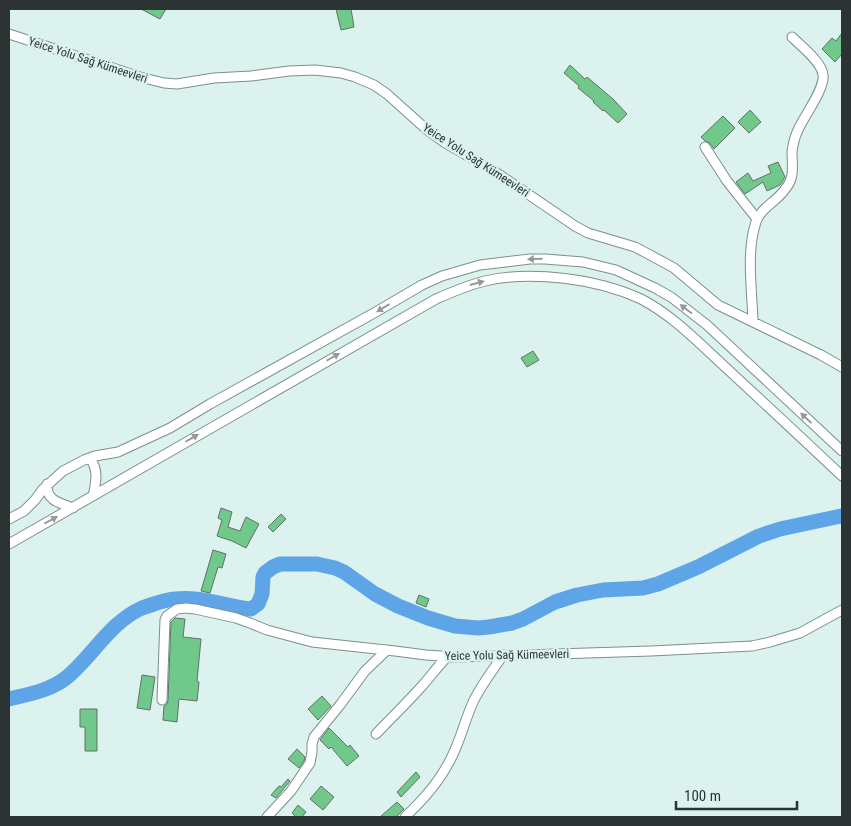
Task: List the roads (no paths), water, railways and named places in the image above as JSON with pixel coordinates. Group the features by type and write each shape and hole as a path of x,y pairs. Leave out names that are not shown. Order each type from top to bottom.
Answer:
{"street":[{"name":"Yeice Yolu Sağ Kümeevleri","path":"9,34 140,77 164,83 177,84 214,78 315,70 341,73 355,77 374,85 444,142 497,173 575,226 588,233 635,247 674,268 718,305 822,355 842,367"},
{"path":"753,321 751,272 753,232 757,219 786,190 790,183 793,173 792,152 798,129 823,80 823,73 820,67 809,53 792,37"},
{"path":"705,147 757,219"},
{"path":"9,519 24,511 47,484 63,471 84,460 118,452 170,428 422,285 442,276 480,265 530,259 565,260 616,270 671,297 707,325 842,451"},
{"path":"9,544 436,299 470,285 502,278 539,276 580,281 634,296 652,306 692,336 842,476"},
{"path":"90,458 94,465 96,477 93,496"},
{"path":"47,484 47,490 52,498 73,508"},
{"name":"Yeice Yolu Sağ Kümeevleri","path":"162,700 164,624 167,616 177,609 186,608 220,614 267,630 312,642 448,657 651,652 752,646 800,633 842,610"},
{"path":"267,817 290,791 310,763 314,736 365,671 387,650"},
{"path":"405,817 429,793 448,765 474,700 503,655"},
{"path":"376,734 448,657"}],"waterway":[{"path":"9,699 53,686 66,678 120,622 144,607 184,598 251,609 258,604 262,594 265,573 280,564 317,564 335,568 344,572 375,594 398,606 455,626 478,628 512,623 555,602 577,595 603,590 643,588 658,584 698,567 759,536 780,529 841,516"}]}
